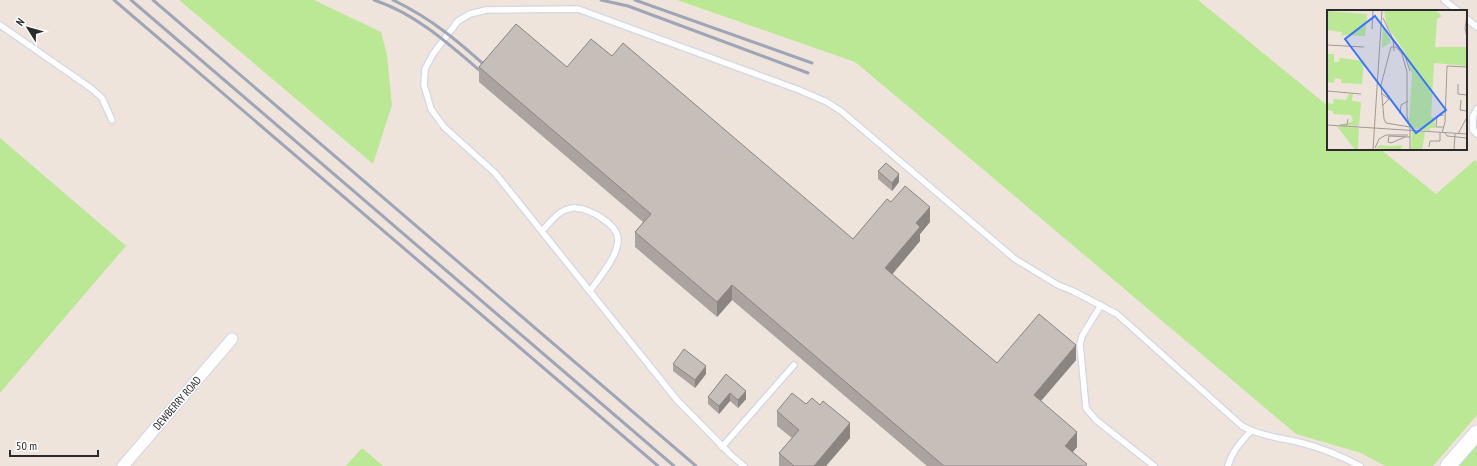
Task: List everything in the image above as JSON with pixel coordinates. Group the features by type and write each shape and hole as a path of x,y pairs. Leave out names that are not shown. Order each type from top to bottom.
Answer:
{"street":[{"name":"DEWBERRY ROAD","path":"123,466 232,339"},
{"path":"1448,466 1477,433"}],"lane":[{"path":"1444,0 1457,10"},
{"path":"744,466 722,447 677,400 495,173 444,128 431,109 424,85 425,69 433,54 458,21 470,14 486,10 578,9 758,74 827,102 841,111 1015,259 1058,285 1073,290 1117,314 1242,426 1251,431 1303,443 1341,456 1360,466"},
{"path":"1467,19 1477,27"},
{"path":"0,25 92,89 102,98 112,120"},
{"path":"1477,109 1473,116 1473,130 1477,134"},
{"path":"542,231 563,211 575,207 587,210 602,218 613,227 618,239 612,258 590,291"},
{"path":"1101,306 1082,336 1080,344 1086,408 1096,420 1154,466"},
{"path":"722,447 794,365"},
{"path":"1228,466 1230,458 1236,448 1251,431"}],"green space":[{"path":"179,0 314,0 381,32 387,55 392,105 373,164"},
{"path":"677,0 1198,0 1327,105 1327,150 1381,150 1436,194 1475,160 1477,162 1477,415 1433,466 1385,466 1361,453 1296,434 855,62"},
{"path":"0,138 126,246 0,393"},
{"path":"1477,444 1477,466 1458,466"},
{"path":"362,448 383,466 346,466"}],"building":[{"path":"516,24 567,67 591,39 612,56 623,43 853,239 887,199 891,202 905,186 930,207 916,223 920,227 885,268 997,363 1039,314 1076,345 1034,395 1077,432 1065,446 1087,464 1085,466 944,466 732,285 717,302 635,232 651,214 479,67"},
{"path":"886,163 899,174 892,183 878,171"},
{"path":"684,349 706,366 695,380 673,364"},
{"path":"726,374 746,391 738,400 730,393 719,406 708,397"},
{"path":"792,393 806,404 812,398 820,405 823,401 850,423 814,466 794,466 779,453 799,430 777,411"}],"railway":[{"path":"114,0 658,466"},
{"path":"131,0 674,466"},
{"path":"153,0 696,466"},
{"path":"374,0 390,6 419,22 446,42 485,75"},
{"path":"393,0 407,7 444,31 490,70"},
{"path":"601,0 628,6 808,73"},
{"path":"635,0 812,63"}]}
